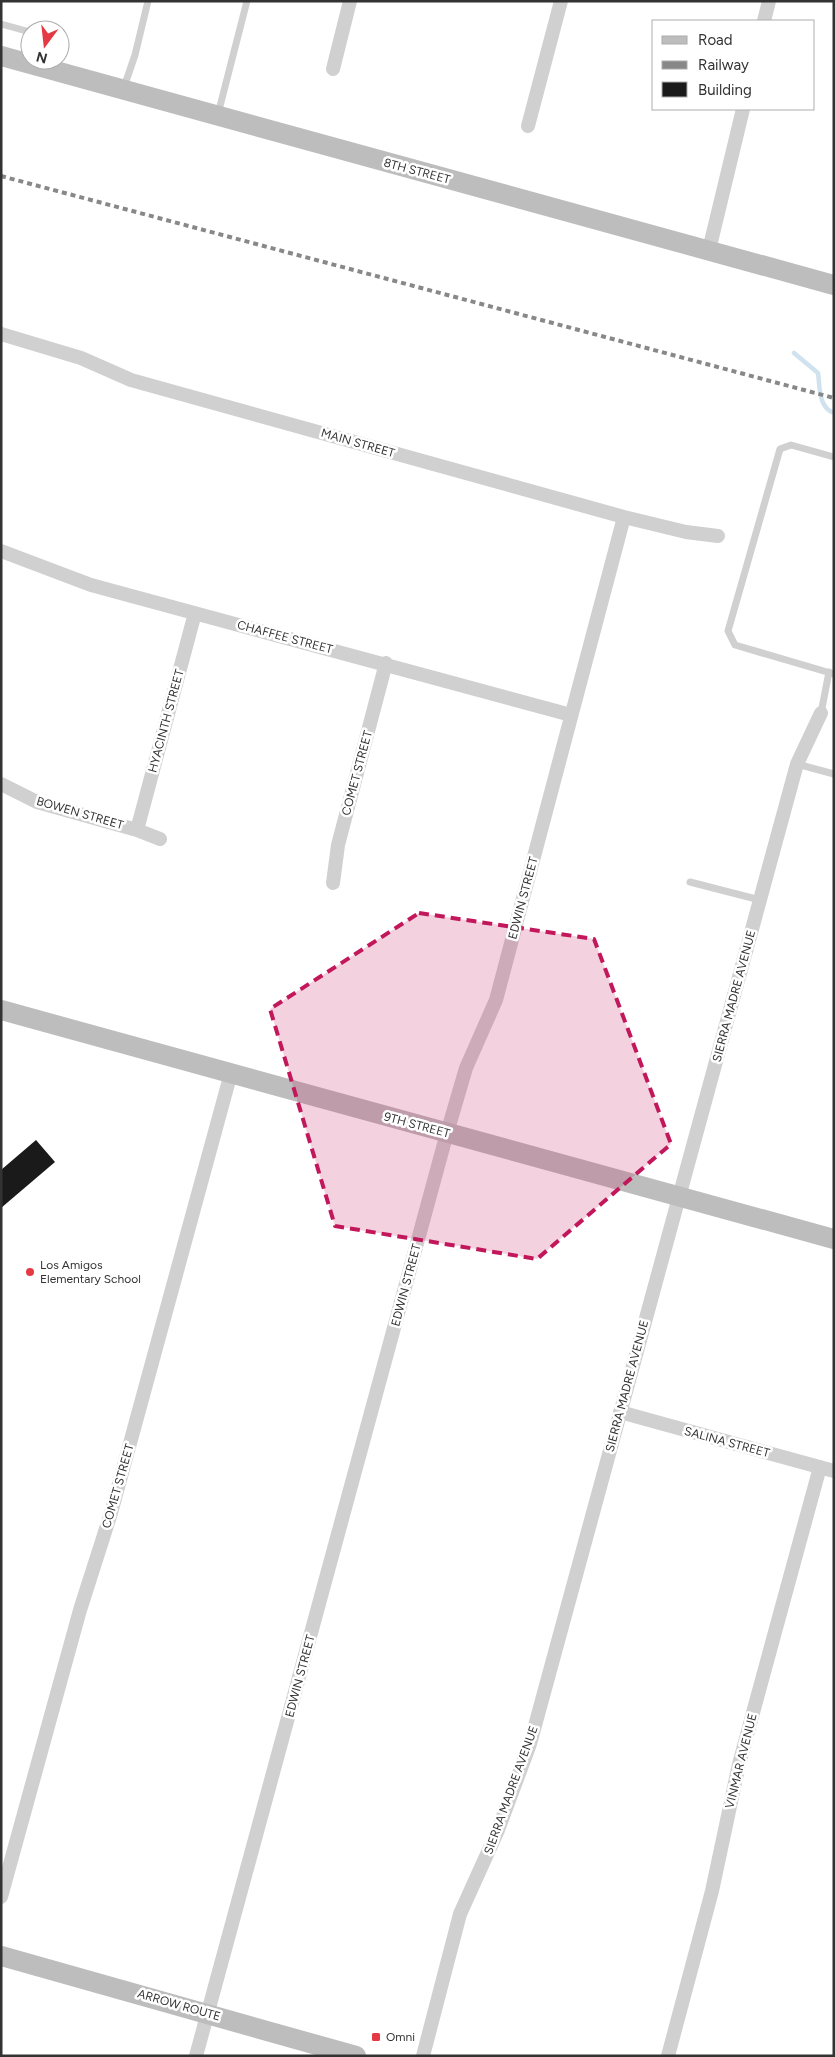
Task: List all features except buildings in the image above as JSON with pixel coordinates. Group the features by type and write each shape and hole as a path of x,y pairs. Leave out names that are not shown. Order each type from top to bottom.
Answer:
{"street":[{"path":"333,69 350,1"},
{"path":"528,126 561,1"},
{"path":"764,20 768,1"},
{"name":"8TH STREET","path":"1,56 20,59"},
{"name":"8TH STREET","path":"59,70 123,90 834,285"},
{"path":"709,250 743,110"},
{"name":"MAIN STREET","path":"1,334 81,358 131,380 624,517 686,532 718,536"},
{"name":"EDWIN STREET","path":"196,2056 447,1133 466,1068 496,1000 624,517"},
{"name":"CHAFFEE STREET","path":"1,551 91,585 386,663 571,715"},
{"name":"HYACINTH STREET","path":"137,830 195,613"},
{"name":"COMET STREET","path":"333,883 338,845 386,663"},
{"name":"SIERRA MADRE AVENUE","path":"423,2056 460,1914 498,1830 530,1744 797,764 821,713"},
{"name":"BOWEN STREET","path":"1,784 37,802 137,830 160,839"},
{"name":"9TH STREET","path":"1,1010 834,1239"},
{"name":"COMET STREET","path":"1,1897 80,1610 110,1513 231,1073"},
{"name":"SALINA STREET","path":"620,1412 827,1469"},
{"name":"VINMAR AVENUE","path":"668,2056 712,1891 739,1764 827,1469"},
{"name":"ARROW ROUTE","path":"1,1956 356,2056"}],"lane":[{"path":"123,90 135,55 148,1"},
{"path":"217,116 247,1"},
{"path":"1,24 20,29"},
{"path":"821,713 831,673 735,645 728,631 780,449 791,445 834,457"},
{"path":"797,764 834,774"},
{"path":"690,882 760,900"}],"highlighted area":[{"path":"419,913 594,939 671,1144 537,1259 335,1226 270,1009"}],"waterway":[{"path":"794,353 818,373 822,401 834,413"}],"railway":[{"path":"1,176 834,398"}],"place":[{"name":"Los Amigos Elementary School","path":"30,1272"},
{"name":"Omni","path":"376,2037"}]}
